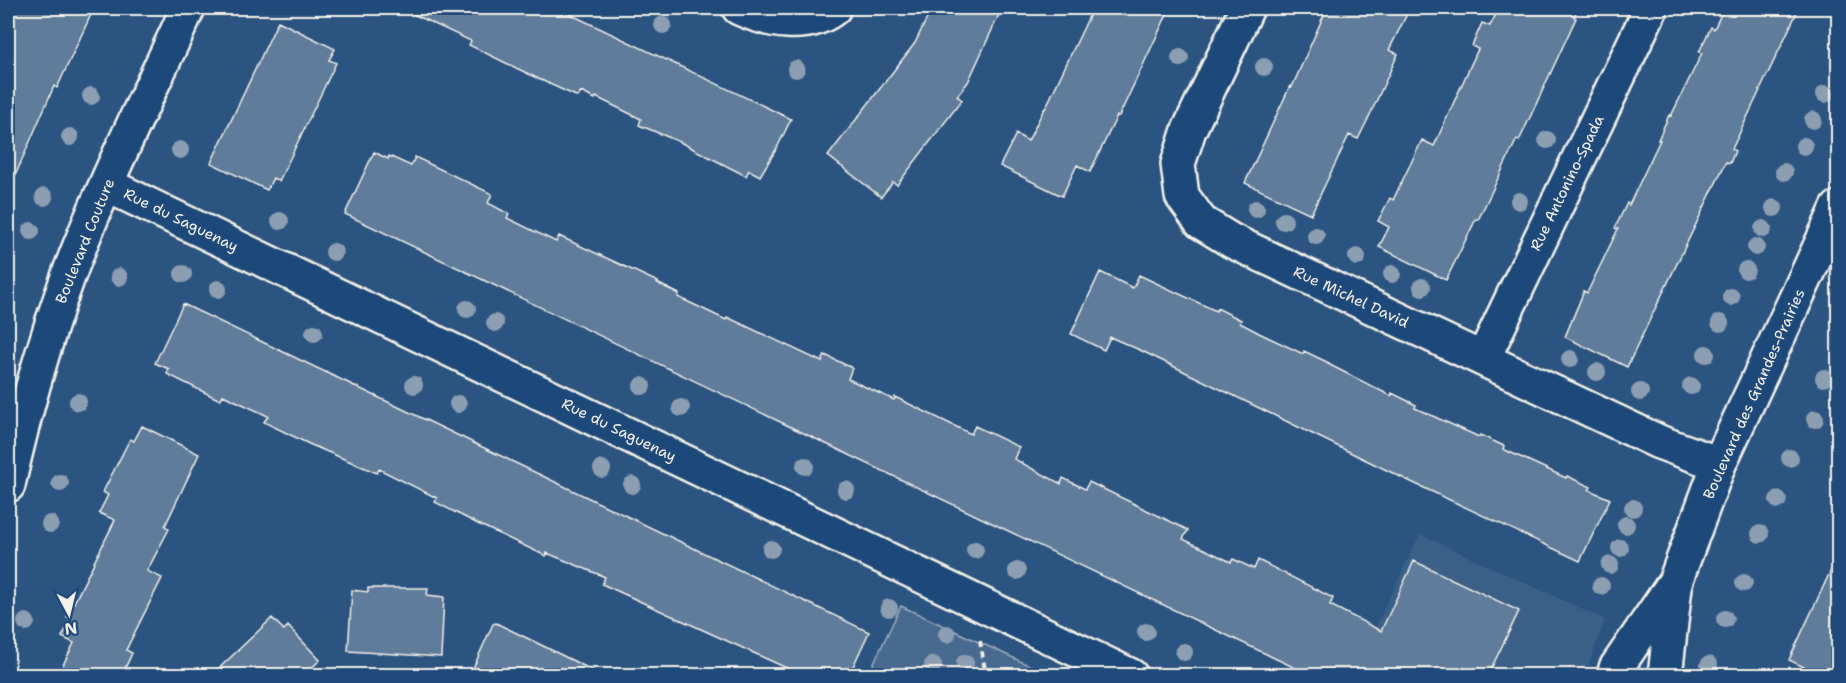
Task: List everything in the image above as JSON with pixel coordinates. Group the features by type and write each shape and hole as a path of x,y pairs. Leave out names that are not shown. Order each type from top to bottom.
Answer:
{"street":[{"name":"Boulevard Couture","path":"8,485 39,364 70,273 107,185 188,8"},
{"path":"739,8 760,17 793,22 825,15 834,8"},
{"name":"Rue Michel David","path":"1248,8 1189,130 1178,164 1182,196 1201,222 1232,241 1659,442 1719,464"},
{"name":"Rue Antonino-Spada","path":"1483,359 1651,8"},
{"name":"Rue du Saguenay","path":"107,185 1131,675"},
{"name":"Boulevard des Grandes-Prairies","path":"1614,675 1616,668 1675,582 1719,464 1839,208"},
{"name":"Boulevard des Grandes-Prairies","path":"1665,675 1675,582"}],"shaded area":[{"path":"1420,534 1605,620 1585,675 1352,676"},
{"path":"901,606 1050,675 868,675"}],"building":[{"path":"15,8 94,8 57,88 54,86 8,192 8,23"},
{"path":"400,8 557,8 791,119 760,176 749,170 746,176 680,142 639,125 641,119 596,97 595,99 581,92 578,97 469,45 471,41"},
{"path":"932,8 1002,8 968,82 957,96 962,100 897,185 893,182 881,197 828,156 915,43"},
{"path":"1093,8 1170,8 1090,172 1077,165 1062,196 1000,166 1016,134 1028,141"},
{"path":"1327,8 1410,8 1389,50 1398,54 1369,117 1358,139 1349,135 1311,214 1245,183 1290,86 1292,87"},
{"path":"1499,8 1578,8 1574,17 1576,18 1519,141 1517,139 1446,280 1379,247 1389,227 1378,221 1390,198 1393,200 1422,140 1434,146 1478,49 1472,46 1482,23 1490,26"},
{"path":"1724,8 1799,8 1732,149 1735,151 1730,163 1726,162 1627,367 1565,337 1584,291 1587,293 1618,229 1615,228 1627,203 1629,205 1660,140 1658,140 1669,115 1671,116 1702,53 1699,52 1711,27 1714,29"},
{"path":"278,21 335,49 329,60 336,63 279,181 273,178 267,190 211,163"},
{"path":"374,152 411,166 415,157 492,194 488,203 509,214 507,218 556,242 559,236 658,282 679,294 678,297 726,320 727,317 822,362 825,355 852,368 848,379 894,400 895,397 971,434 975,426 1019,447 1014,459 1061,484 1063,478 1085,489 1089,482 1188,530 1183,539 1231,562 1233,559 1254,569 1258,560 1333,598 1330,605 1381,631 1414,561 1519,611 1488,675 1310,675 345,214"},
{"path":"1100,272 1133,288 1139,275 1216,311 1217,308 1241,320 1240,323 1259,333 1303,354 1304,351 1391,396 1392,393 1416,405 1415,408 1504,446 1503,449 1566,478 1567,476 1591,487 1589,490 1610,499 1580,561 1142,351 1110,337 1104,350 1071,334"},
{"path":"183,304 869,632 849,675 802,675 602,584 605,577 547,553 546,556 478,524 435,502 437,498 379,469 377,473 309,444 264,422 268,416 223,395 220,400 167,374 169,369 155,363"},
{"path":"142,426 199,454 165,526 169,529 147,571 162,578 126,650 132,653 122,675 58,675 74,643 62,637 71,619 67,617 115,520 99,513 108,495 103,492 130,439 134,441"},
{"path":"1839,553 1839,675 1821,675 1789,660"},
{"path":"368,588 428,588 427,595 444,597 441,657 348,651 352,590 368,592"},
{"path":"272,618 284,630 288,626 320,660 304,675 212,675"},
{"path":"496,623 602,675 470,675 493,624"}]}
